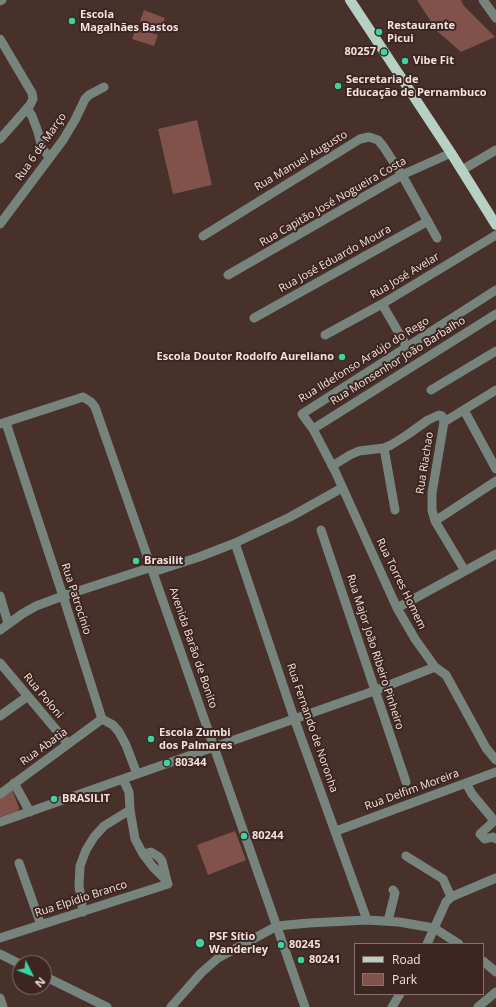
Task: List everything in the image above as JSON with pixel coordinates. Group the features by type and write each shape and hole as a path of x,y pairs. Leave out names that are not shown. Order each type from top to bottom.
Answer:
{"main road":[{"path":"350,0 451,153 496,225"}],"street":[{"path":"483,0 494,13"},
{"path":"0,39 32,93 29,105 0,139"},
{"name":"Rua 6 de Março","path":"0,224 65,136 85,99 89,95 104,87"},
{"path":"29,105 42,148 49,157"},
{"name":"Rua Manuel Augusto","path":"203,236 360,139 369,137 378,140 383,146 402,175 437,238"},
{"path":"462,170 496,150"},
{"name":"Rua Capitão José Nogueira Costa","path":"228,275 402,175 451,153"},
{"name":"Rua José Eduardo Moura","path":"254,318 428,221"},
{"name":"Rua José Avelar","path":"325,335 382,304 496,235"},
{"name":"Rua Ildefonso Araújo do Rego","path":"333,469 313,429 302,414 496,290"},
{"path":"382,304 407,346"},
{"name":"Rua Monsenhor João Barbalho","path":"313,429 496,314"},
{"path":"431,390 496,351"},
{"path":"333,469 350,455 359,451 384,448 435,417 442,416 444,422 496,390"},
{"name":"Avenida Barão de Bonito","path":"3,423 83,397 92,402 98,413 305,1007"},
{"path":"464,410 496,469"},
{"name":"Rua Riachao","path":"444,422 431,504 435,521 465,571"},
{"name":"Rua Patrocínio","path":"3,423 63,596 102,719"},
{"path":"384,448 395,510"},
{"name":"Rua Torres Homem","path":"333,469 397,608 415,639 435,667 446,675 486,748 496,760"},
{"path":"435,521 496,482"},
{"path":"0,630 8,623 36,606 63,596 199,557 235,543 290,517 342,488"},
{"name":"Rua Major João Ribeiro Pinheiro","path":"321,530 374,691 406,782"},
{"name":"Rua Fernando de Noronha","path":"235,543 294,718 367,920"},
{"path":"397,608 496,554"},
{"path":"0,596 8,623"},
{"name":"Rua Poloni","path":"0,663 68,744"},
{"path":"0,822 374,691 435,667"},
{"path":"0,716 28,696"},
{"path":"102,719 119,732 126,745 137,774"},
{"name":"Rua Abatia","path":"0,794 102,719"},
{"name":"Rua Delfim Moreira","path":"336,831 496,772"},
{"path":"83,912 79,886 80,866 86,850 94,837 104,826 130,810 129,792 123,779"},
{"path":"14,783 30,812"},
{"path":"466,783 472,794 492,818 492,823 480,834 485,839 494,837 496,839"},
{"name":"Rua Elpídio Branco","path":"0,938 83,912 168,882 143,854 135,839 130,810"},
{"path":"406,856 443,879 451,897"},
{"path":"19,863 41,925"},
{"path":"427,943 446,902 451,897 496,878"},
{"path":"388,921 395,894 393,890"},
{"path":"171,1007 201,973 218,958 277,926 316,922 367,920 388,921 434,928 457,943"},
{"path":"0,954 12,960"},
{"path":"484,962 496,972"},
{"path":"52,980 103,1007"},
{"path":"478,1007 496,992"},
{"path":"392,1007 399,995"},
{"path":"0,998 3,1007"}],"green space":[{"path":"417,0 461,0 464,6 495,37 461,52 437,31"},
{"path":"144,10 165,18 161,29 140,21"},
{"path":"136,28 158,35 154,46 132,39"},
{"path":"197,120 212,185 173,194 158,129"},
{"path":"12,789 19,808 18,811 0,817 0,796"},
{"path":"235,831 246,860 208,875 197,845"}],"place":[{"name":"Escola Magalhães Bastos","path":"72,21"},
{"name":"Restaurante Picui","path":"379,32"},
{"name":"80257","path":"384,52"},
{"name":"Vibe Fit","path":"405,61"},
{"name":"Secretaria de Educação de Pernambuco","path":"338,86"},
{"name":"Escola Doutor Rodolfo Aureliano","path":"342,357"},
{"name":"Brasilit","path":"136,561"},
{"name":"Escola Zumbi dos Palmares","path":"151,739"},
{"name":"80344","path":"167,763"},
{"name":"BRASILIT","path":"54,799"},
{"name":"80244","path":"244,836"},
{"name":"PSF Sítio Wanderley","path":"200,943"},
{"name":"80245","path":"281,945"},
{"name":"80241","path":"301,960"}]}
